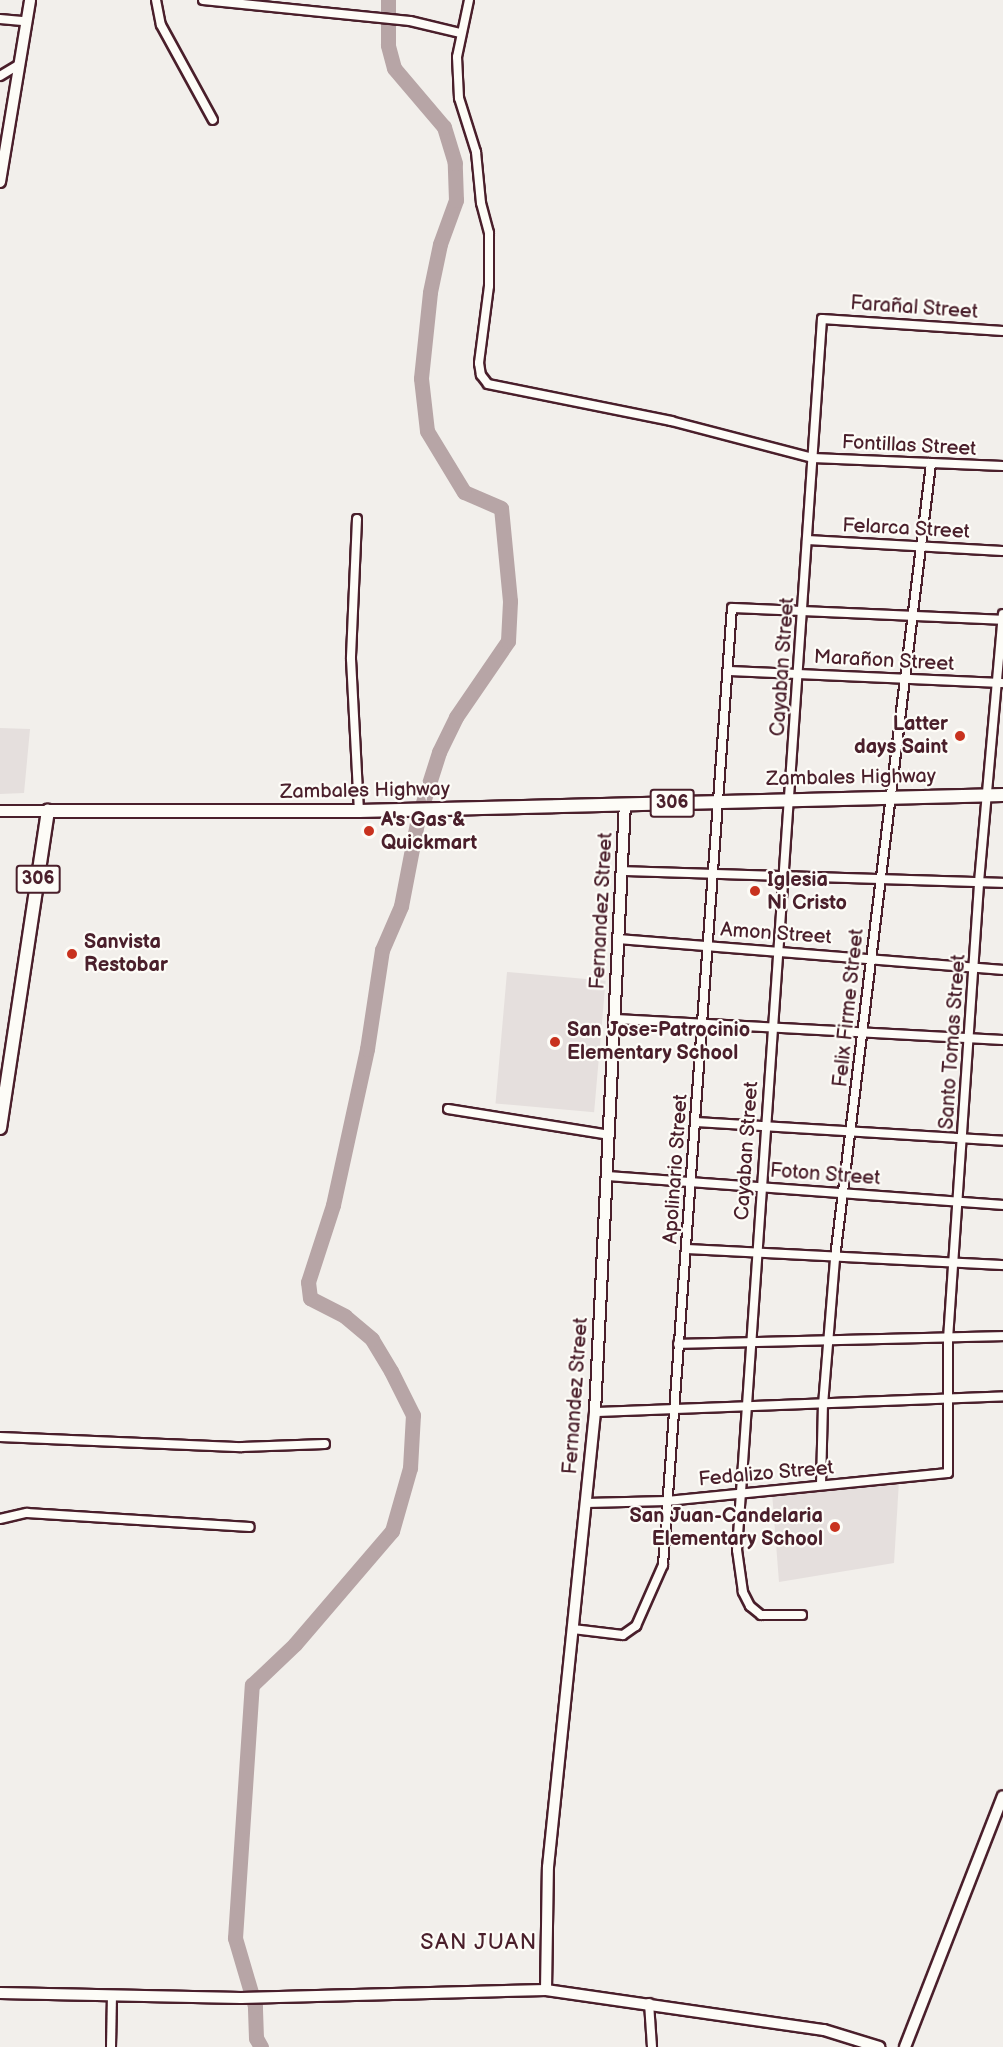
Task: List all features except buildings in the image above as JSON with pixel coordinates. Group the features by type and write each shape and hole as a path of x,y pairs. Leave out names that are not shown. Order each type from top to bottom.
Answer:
{"main road":[{"name":"Zambales Highway","path":"48,811 358,811 1003,795"},
{"name":"306","path":"0,1128 48,811"}],"street":[{"path":"0,182 30,0"},
{"path":"156,0 161,24 213,120"},
{"path":"203,0 410,21 460,33"},
{"name":"Fontillas Street","path":"469,0 460,33 459,98 476,152 481,202 489,233 481,375 488,384 671,421 813,458 1003,466"},
{"path":"0,19 26,21"},
{"path":"0,76 18,65"},
{"name":"Cayaban Street","path":"802,1615 761,1615 750,1606 739,1572 740,1491 748,1407 772,1030 791,799 822,319"},
{"name":"Farañal Street","path":"822,319 1003,331"},
{"name":"Felix Firme Street","path":"820,1485 827,1342 836,1258 931,463"},
{"path":"357,519 351,659 358,811"},
{"name":"Felarca Street","path":"807,540 1003,551"},
{"name":"Apolinario Street","path":"573,1629 623,1635 636,1626 663,1565 672,1408 687,1249 710,946 732,608 803,611"},
{"path":"803,611 1003,620"},
{"name":"Santo Tomas Street","path":"948,1473 945,1400 948,1339 979,882 1000,683 1003,614"},
{"name":"Marañon Street","path":"728,671 1000,683"},
{"name":"Fernandez Street","path":"546,1990 548,1867 595,1412 625,804"},
{"path":"0,810 48,811"},
{"path":"622,871 1003,883"},
{"name":"Amon Street","path":"619,939 1003,970"},
{"path":"615,1019 772,1030 1003,1040"},
{"path":"448,1109 610,1134"},
{"path":"696,1122 1003,1142"},
{"name":"Foton Street","path":"608,1176 1003,1205"},
{"path":"687,1249 1003,1265"},
{"path":"678,1344 752,1344 1003,1336"},
{"path":"595,1412 823,1405 1003,1396"},
{"path":"0,1437 242,1447 325,1444"},
{"name":"Fedalizo Street","path":"586,1503 667,1501 740,1491 948,1473"},
{"path":"0,1519 27,1513 250,1527"},
{"path":"905,2047 1003,1796"},
{"path":"0,1993 241,1998 546,1990 649,2003 824,2030 879,2047"},
{"path":"111,2047 112,1995"},
{"path":"649,2003 652,2047"}],"shaded area":[{"path":"0,728 30,729 24,793 0,794"},
{"name":"San Jose-Patrocinio Elementary School","path":"507,972 606,981 594,1112 495,1103"},
{"name":"San Juan-Candelaria Elementary School","path":"899,1481 894,1563 779,1582 772,1492"}],"waterway":[{"path":"261,2047 256,2038 255,2006 235,1938 252,1685 295,1644 392,1531 410,1468 413,1415 391,1371 372,1339 345,1316 310,1298 308,1282 333,1205 367,1049 382,950 401,906 418,818 439,752 456,717 508,641 510,601 501,508 464,492 427,431 421,378 430,292 440,244 456,200 455,163 444,127 394,68 388,45 388,0"}],"place":[{"name":"Latter days Saint","path":"960,736"},
{"name":"A's Gas & Quickmart","path":"369,831"},
{"name":"Iglesia Ni Cristo","path":"755,891"},
{"name":"Sanvista Restobar","path":"72,954"},
{"name":"San Jose-Patrocinio Elementary School","path":"555,1042"},
{"name":"San Juan-Candelaria Elementary School","path":"835,1527"}],"district":[{"name":"SAN JUAN","path":"479,1943"}]}
